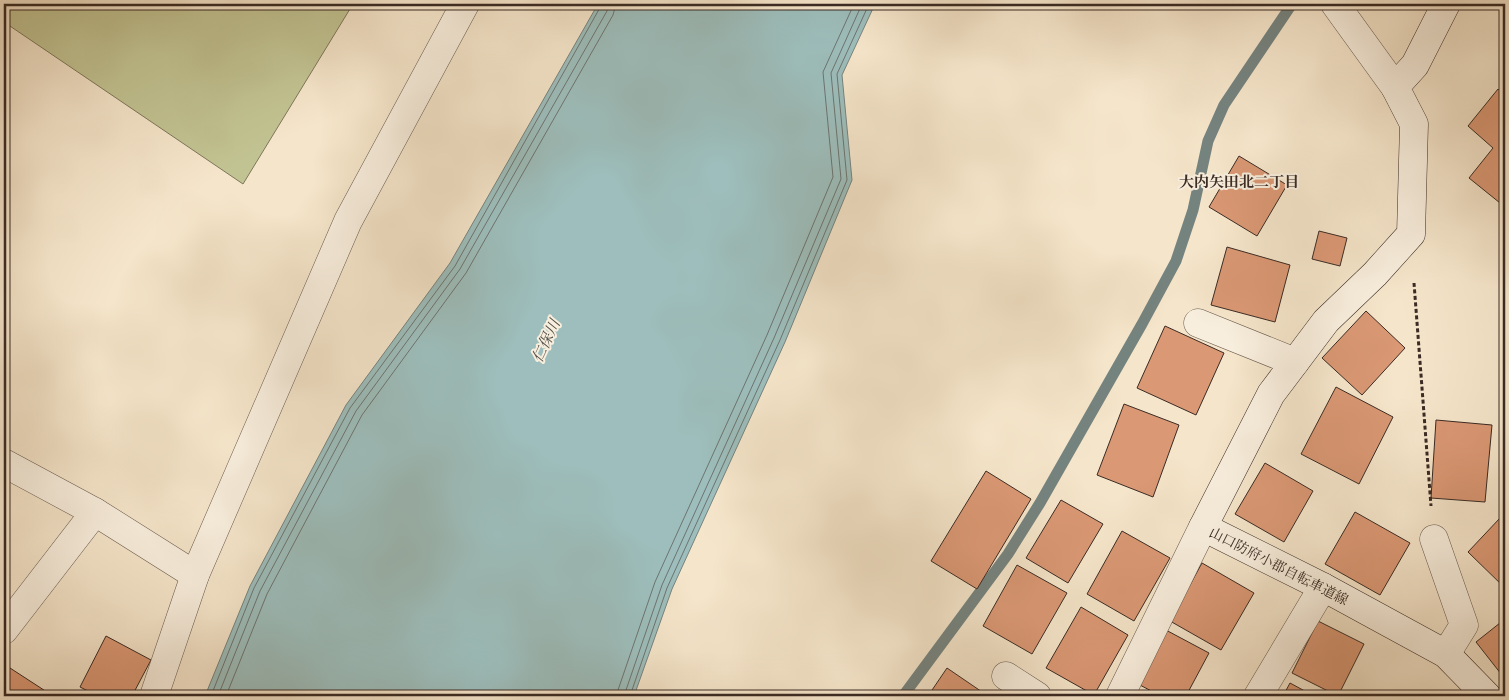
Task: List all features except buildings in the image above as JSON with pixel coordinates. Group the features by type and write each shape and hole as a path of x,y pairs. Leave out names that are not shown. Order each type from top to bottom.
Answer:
{"street":[{"path":"154,696 195,575 348,221 465,4"},
{"path":"1335,4 1395,88 1414,124 1410,234"},
{"path":"1395,88 1415,65 1446,4"},
{"name":"山口防府小郡自転車道線","path":"1410,234 1375,274 1326,321 1271,394 1203,527 1323,587 1446,654 1487,696"},
{"path":"1198,323 1295,362"},
{"path":"4,463 95,512 195,575"},
{"path":"4,630 95,512"},
{"path":"1120,696 1203,527"},
{"path":"1434,539 1464,625 1446,654"},
{"path":"1258,696 1323,587"},
{"path":"1006,676 1037,696"}],"path":[{"path":"1410,234 1434,539"}],"green space":[{"path":"4,4 353,4 243,184 4,22"}],"water":[{"name":"仁保川","path":"598,4 875,4 842,75 852,180 785,342 672,589 634,696 205,696 250,586 346,405 450,263"}],"waterway":[{"path":"903,696 1008,554 1040,503 1142,324 1176,261 1193,210 1208,141 1224,105 1292,4"}],"district":[{"name":"大内矢田北二丁目","path":"1239,182"}]}
